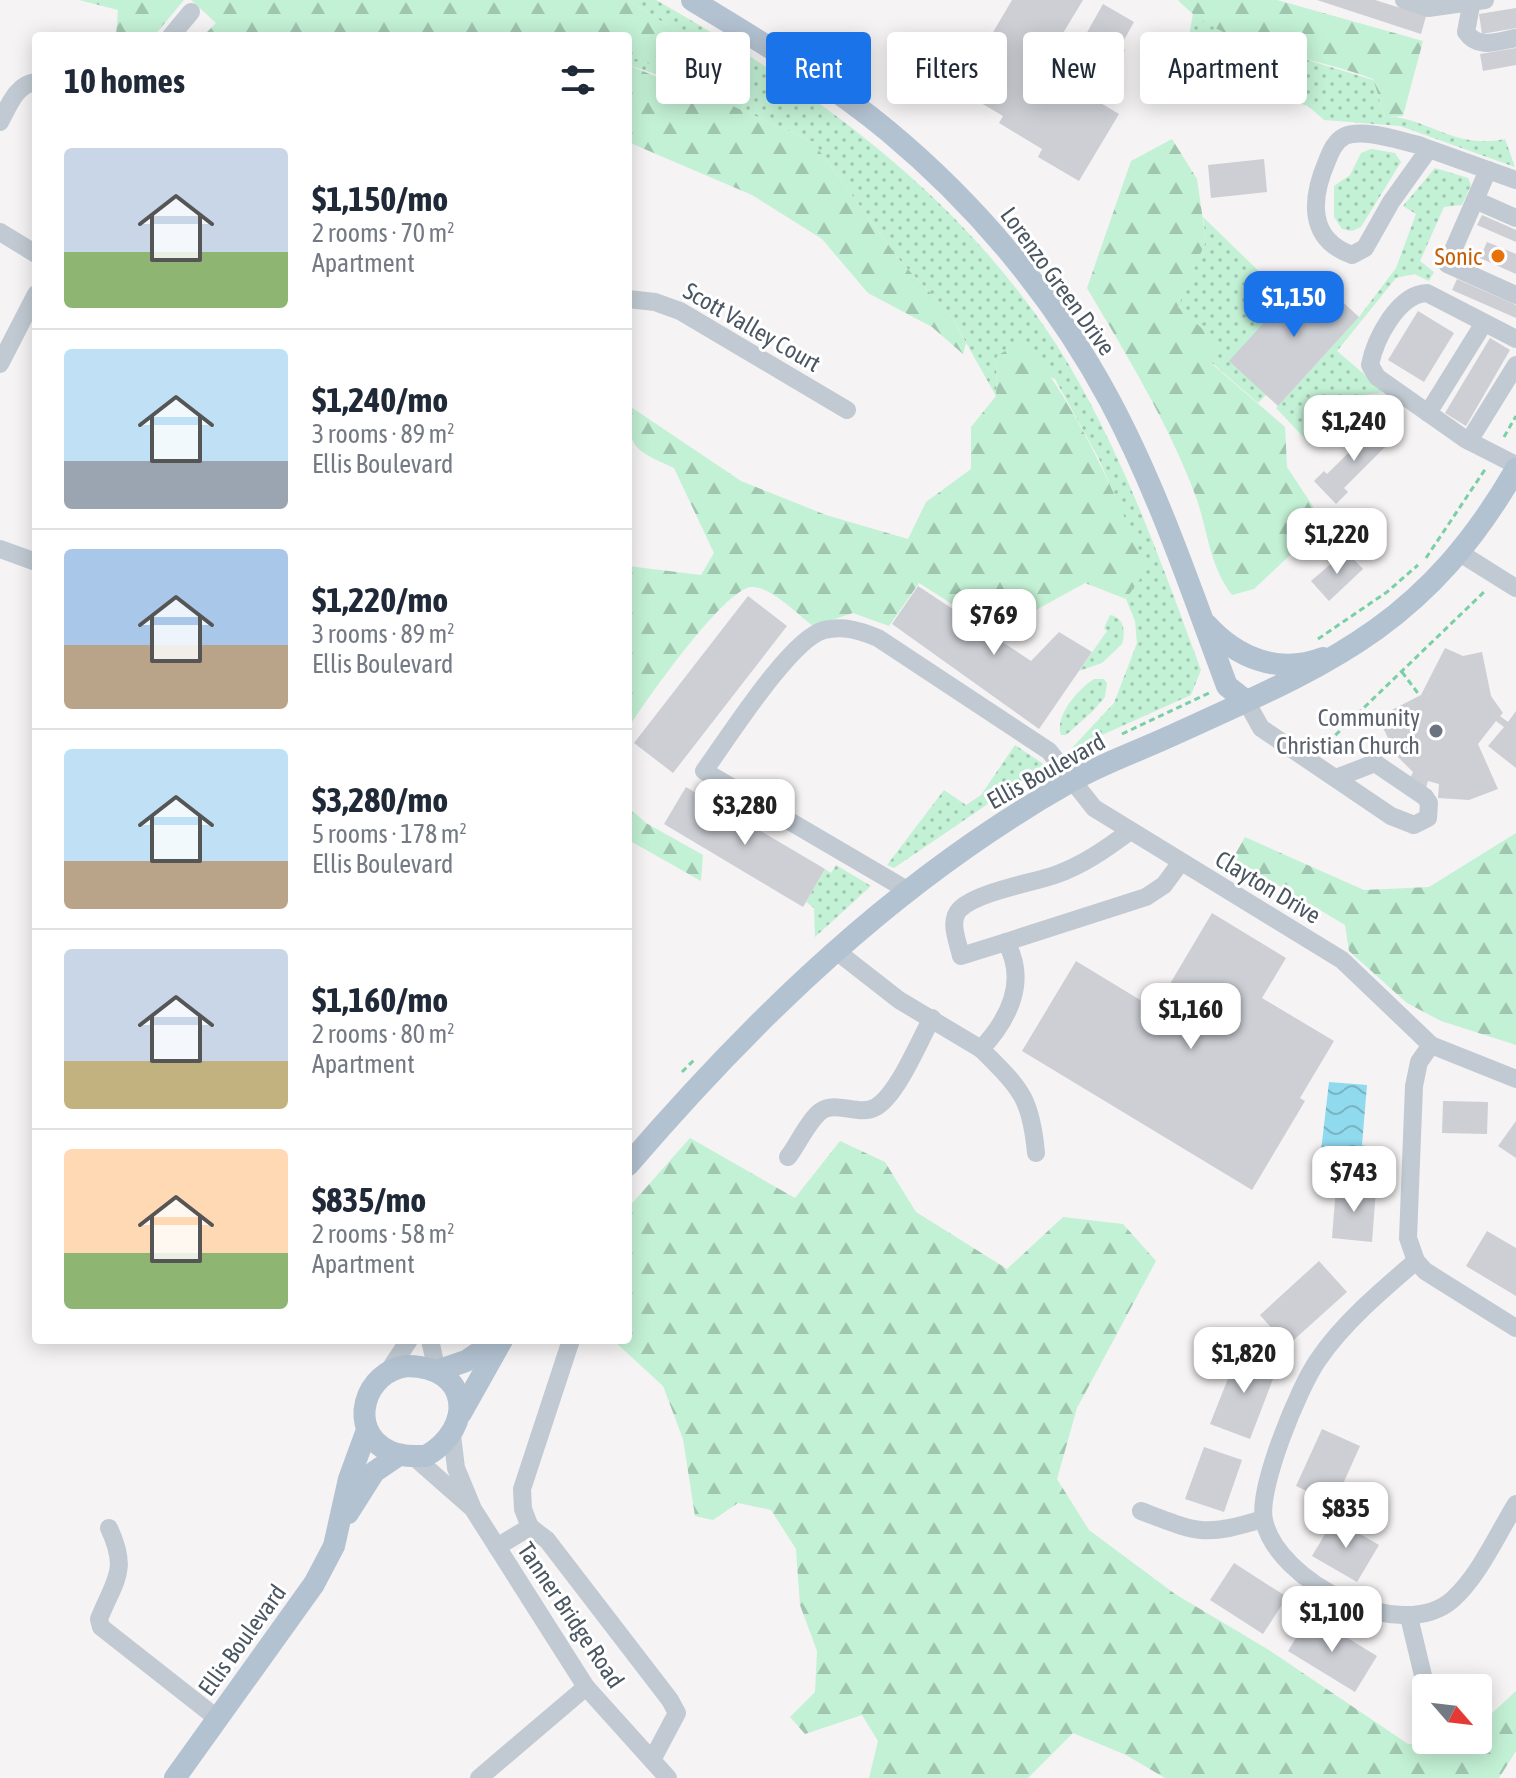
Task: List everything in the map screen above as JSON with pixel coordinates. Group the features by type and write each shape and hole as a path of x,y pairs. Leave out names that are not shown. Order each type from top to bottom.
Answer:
{"main road":[{"name":"Lorenzo Green Drive","path":"692,0 790,60 886,129 958,195 997,238 1053,309 1109,400 1164,520 1227,686 1246,701"},
{"name":"Ellis Boulevard","path":"632,1160 710,1069 835,950 907,890 1071,781 1246,701 1362,643 1418,598 1460,553 1493,509 1516,467"},
{"path":"1195,602 1216,635 1238,653 1257,661 1283,664 1316,660 1362,643"},
{"path":"437,1371 466,1361 493,1344"},
{"path":"461,1413 460,1397 452,1383 426,1366 390,1369 369,1389 364,1402 367,1430 375,1441 406,1456 426,1456 452,1435 497,1344"},
{"name":"Ellis Boulevard","path":"340,1527 349,1479 367,1430"},
{"name":"Ellis Boulevard","path":"175,1778 314,1584 340,1527 374,1472 406,1456"}],"street":[{"path":"1404,0 1428,8 1441,3 1476,1 1466,32 1472,41 1480,44 1516,38"},
{"path":"174,32 191,12"},
{"path":"0,122 18,91 26,83 32,82"},
{"path":"1429,149 1391,202 1365,248 1352,255 1327,242 1320,228 1315,189 1337,141 1348,134 1383,138 1429,149 1516,180"},
{"path":"1488,170 1447,264 1516,295"},
{"path":"1475,200 1516,218"},
{"path":"0,232 32,252"},
{"path":"1516,339 1427,293 1414,293 1403,301 1372,352 1370,365 1377,377 1428,413 1469,441 1516,467"},
{"name":"Scott Valley Court","path":"632,299 655,302 680,311 847,410"},
{"path":"0,364 32,302"},
{"path":"1428,413 1484,323"},
{"path":"1469,441 1516,365"},
{"path":"0,549 32,561"},
{"path":"1460,553 1516,588"},
{"name":"Clayton Drive","path":"907,890 704,771 795,649 808,637 839,628 858,630 878,638 1049,751 1094,808 1342,960 1431,1045 1516,1079"},
{"path":"1246,701 1261,728 1320,757 1336,778 1406,824 1414,825 1428,818 1429,803 1425,797 1381,765 1368,763 1336,778"},
{"path":"1130,831 1097,856 959,910 954,925 961,956 1146,897 1164,885 1181,862"},
{"path":"981,1049 1015,995 1018,976 1015,958 1006,942"},
{"path":"835,950 899,1000 981,1049 1026,1097 1033,1118 1036,1153"},
{"path":"788,1157 821,1111 832,1107 866,1110 876,1107 894,1087 932,1018"},
{"path":"1431,1045 1419,1062 1414,1086 1408,1238 1416,1261 1436,1279 1516,1328"},
{"path":"1416,1261 1340,1333 1316,1362 1268,1473 1263,1519 1270,1536 1297,1571 1369,1610 1409,1617 1430,1613 1451,1601 1470,1579 1516,1504"},
{"path":"390,1369 406,1344"},
{"path":"431,1344 437,1371"},
{"path":"570,1344 522,1489 523,1509 530,1527 547,1540 677,1713 652,1760"},
{"name":"Tanner Bridge Road","path":"452,1435 456,1468 473,1509 586,1687 668,1778"},
{"name":"Tanner Bridge Road","path":"406,1456 473,1509"},
{"path":"1141,1511 1192,1530 1216,1533 1263,1519"},
{"path":"497,1547 530,1527"},
{"path":"109,1528 120,1551 122,1569 99,1619 101,1627 218,1719"},
{"path":"1409,1617 1423,1674"},
{"path":"479,1778 586,1687"}],"path":[{"path":"1315,640 1387,592 1424,562 1516,416"},
{"path":"1309,743 1320,757 1499,578"},
{"path":"1402,672 1420,696"}],"green space":[{"path":"79,0 184,0 157,32 116,32 118,10"},
{"path":"191,0 628,0 678,32 656,32 656,66 632,57 632,32 207,32 216,23"},
{"path":"628,0 656,0 711,32 678,32"},
{"path":"1178,0 1277,0 1423,41 1403,116 1385,117 1373,79 1307,59 1307,32 1224,32 1197,17"},
{"path":"1193,13 1228,32 1190,32"},
{"path":"632,57 656,66 656,74 632,66"},
{"path":"750,57 766,67 766,104 821,104 825,107 927,192 974,238 1017,289 1079,382 1137,503 1201,670 1191,695 1071,749 1114,703 1137,643 1135,621 1126,599 1146,569 1099,459 1055,379 997,356 996,396 950,314 901,262 813,142 731,104 750,104"},
{"path":"1307,60 1373,80 1385,117 1413,121 1470,140 1505,139 1515,167 1400,126 1324,120 1301,104 1307,104"},
{"path":"632,67 656,77 656,104 731,104 813,142 901,262 950,314 966,343 963,354 932,327 868,293 822,239 752,195 632,144"},
{"path":"1172,139 1197,179 1206,241 1178,307 1215,340 1212,364 1285,427 1287,467 1324,523 1254,589 1232,595 1218,572 1196,497 1173,443 1087,288 1131,161"},
{"path":"1371,149 1395,153 1401,162 1361,227 1352,231 1342,229 1334,217 1334,186 1350,175 1361,153"},
{"path":"1435,168 1468,178 1471,185 1462,205 1444,207 1420,261 1434,272 1429,281 1414,274 1396,278 1337,351 1385,392 1363,395 1320,443 1315,446 1310,444 1276,408 1359,317 1396,268 1416,214 1403,206"},
{"path":"1203,217 1271,283 1282,303 1266,395 1258,403 1212,363 1177,307 1206,241"},
{"path":"1023,340 1078,421 1147,569 1126,599 1085,583 996,632 919,583 889,626 853,613 813,626 776,596 752,587 740,592 705,625 632,722 632,566 701,575 714,553 674,468 642,452 632,440 632,408 741,481 826,515 908,539 926,502 971,469 971,427 996,396 997,356"},
{"path":"1110,615 1115,616 1123,626 1122,644 1102,663 1079,671 1107,631 1104,628"},
{"path":"1094,679 1104,679 1107,683 1105,697 1066,735 1061,735 1064,711"},
{"path":"1015,745 1045,765 894,868 887,865 944,790 966,805 981,795"},
{"path":"632,811 646,823 703,855 701,881 632,842"},
{"path":"1516,833 1516,1045 1441,1021 1407,1003 1349,951 1345,925 1233,858 1245,837 1364,890 1429,887"},
{"path":"836,865 871,886 815,937 814,908 806,902 825,869 831,873"},
{"path":"690,1138 795,1198 840,1141 885,1162 916,1212 1007,1269 1063,1217 1123,1224 1156,1261 1077,1408 1057,1479 1089,1530 1175,1594 1269,1650 1412,1744 1412,1754 1492,1754 1492,1713 1516,1691 1516,1751 1499,1778 1165,1778 1126,1755 1073,1733 1028,1778 869,1778 878,1741 862,1715 805,1734 790,1717 815,1692 817,1651 800,1605 796,1549 771,1510 738,1503 713,1520 695,1516 683,1439 663,1386 617,1344 632,1344 632,1203"}],"water":[{"path":"1329,1082 1367,1085 1362,1145 1366,1146 1365,1154 1321,1151"}],"building":[{"path":"1012,0 1083,0 1064,32 1023,32 1023,104 1102,104 1119,114 1079,181 1038,157 1042,149 999,123 1003,116 983,104 1007,104 1007,32 993,32"},
{"path":"1317,0 1375,0 1426,16 1421,34"},
{"path":"1103,4 1134,22 1124,40 1124,32 1087,32"},
{"path":"1516,8 1516,28 1482,34 1479,14"},
{"path":"1516,48 1516,65 1483,71 1480,54"},
{"path":"1264,159 1267,192 1211,198 1208,165"},
{"path":"1482,215 1516,230 1516,242 1477,225"},
{"name":"Sonic","path":"1487,242 1516,254 1516,274 1480,258"},
{"path":"1310,272 1359,317 1278,406 1229,361"},
{"path":"1457,279 1516,305 1516,318 1452,290"},
{"path":"1418,311 1454,333 1424,382 1388,360"},
{"path":"1490,338 1510,350 1466,426 1445,413"},
{"path":"1380,422 1395,437 1344,488 1348,492 1336,504 1314,481 1324,471 1327,474"},
{"path":"1346,551 1363,569 1329,601 1311,581"},
{"path":"918,586 1031,661 1059,632 1092,652 1039,729 892,624"},
{"path":"748,596 787,626 673,773 634,743"},
{"name":"Community Christian Church","path":"1445,648 1463,656 1482,652 1491,696 1503,713 1500,716 1508,722 1516,711 1516,768 1488,746 1504,727 1496,721 1478,744 1498,789 1469,800 1438,798 1439,784 1428,781 1426,788 1409,780 1413,772 1396,755 1378,717 1421,695"},
{"path":"686,787 825,869 803,907 664,824"},
{"path":"1212,913 1286,958 1262,998 1334,1041 1300,1098 1305,1101 1252,1190 1022,1051 1076,961 1155,1009"},
{"path":"1443,1101 1488,1102 1487,1134 1442,1133"},
{"path":"1516,1121 1516,1158 1498,1146"},
{"path":"1336,1187 1376,1190 1372,1242 1332,1238"},
{"path":"1487,1231 1516,1248 1516,1296 1466,1266"},
{"path":"1319,1261 1347,1292 1287,1346 1260,1315"},
{"path":"1239,1351 1278,1366 1250,1439 1210,1424"},
{"path":"1322,1429 1360,1446 1334,1504 1296,1486"},
{"path":"1204,1447 1242,1460 1224,1512 1185,1499"},
{"path":"1334,1519 1379,1545 1357,1582 1312,1556"},
{"path":"1234,1563 1287,1597 1263,1634 1210,1600"},
{"path":"1310,1615 1377,1656 1355,1692 1288,1651"}],"place":[{"name":"Sonic","path":"1498,256"},
{"name":"Community Christian Church","path":"1436,731"}]}
